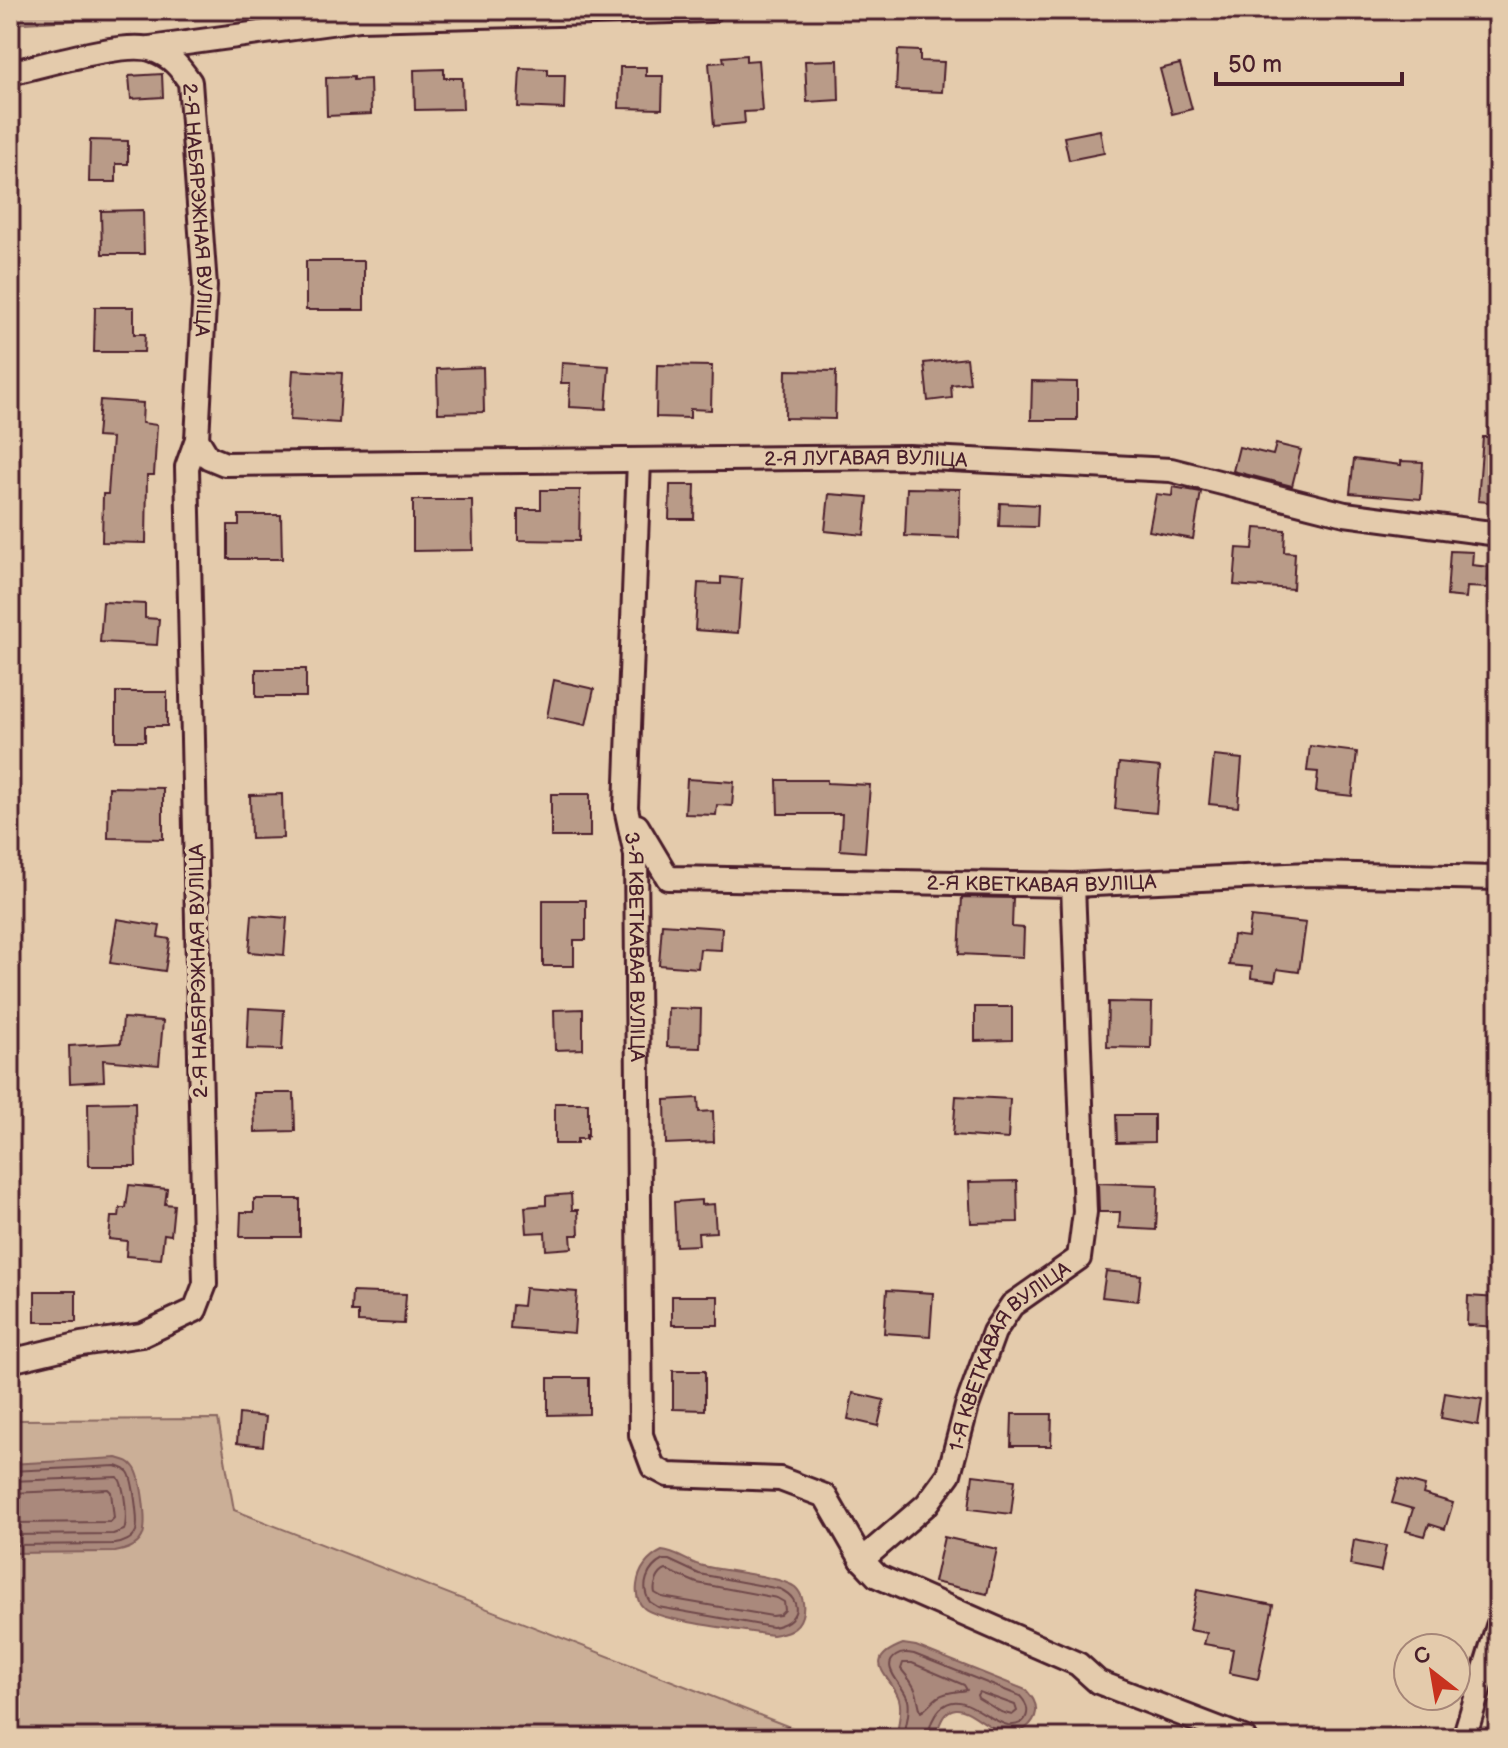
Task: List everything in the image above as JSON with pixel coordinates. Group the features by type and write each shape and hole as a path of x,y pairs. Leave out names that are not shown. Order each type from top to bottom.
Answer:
{"street":[{"path":"10,73 124,47 150,48 359,19 711,10"},
{"name":"2-Я НАБЯРЭЖНАЯ ВУЛІЦА","path":"10,1361 81,1344 142,1335 195,1310 205,1284 187,467 197,439 205,286 190,82 174,60 150,48"},
{"name":"2-Я ЛУГАВАЯ ВУЛІЦА","path":"197,439 208,457 225,464 909,457 1171,470 1345,514 1498,534"},
{"name":"3-Я КВЕТКАВАЯ ВУЛІЦА","path":"639,460 626,808 636,855 641,1435 653,1467 668,1475 780,1479 825,1496 862,1560"},
{"name":"2-Я КВЕТКАВАЯ ВУЛІЦА","path":"626,808 668,878 1073,885 1309,874 1498,878"},
{"name":"1-Я КВЕТКАВАЯ ВУЛІЦА","path":"862,1560 927,1504 949,1474 967,1406 994,1332 1012,1305 1079,1258 1085,1212 1073,885"},
{"path":"862,1560 877,1576 1078,1664 1098,1682 1244,1738"},
{"path":"1464,1738 1498,1626"}],"shaded area":[{"path":"10,10 234,10 10,24"},
{"path":"218,1419 234,1510 818,1738 10,1738 10,1420"}],"water":[{"path":"117,1458 127,1461 137,1472 143,1502 144,1531 137,1543 115,1552 10,1553 10,1464"},
{"path":"662,1551 703,1566 788,1583 802,1597 800,1621 790,1630 772,1635 653,1613 640,1603 637,1585 645,1565"},
{"path":"903,1644 916,1646 1026,1690 1036,1706 1034,1719 1017,1733 1008,1733 956,1709 944,1716 935,1738 897,1738 900,1704 880,1663 890,1650"}],"building":[{"path":"898,50 920,51 920,61 944,62 942,92 896,90"},
{"path":"746,55 746,61 758,60 762,111 744,112 745,123 714,126 709,63 724,62 723,57"},
{"path":"838,60 839,100 807,102 805,61"},
{"path":"1180,64 1192,109 1172,114 1160,69"},
{"path":"620,67 646,67 646,76 663,76 662,109 619,108"},
{"path":"520,68 548,69 548,75 565,75 564,109 518,107"},
{"path":"444,69 444,78 462,78 463,109 415,110 414,70"},
{"path":"162,74 163,97 131,99 129,76"},
{"path":"353,77 353,80 370,79 371,114 327,116 326,78"},
{"path":"1100,130 1104,153 1069,160 1064,137"},
{"path":"90,140 128,141 128,164 116,164 116,182 89,182"},
{"path":"143,210 144,254 102,254 101,211"},
{"path":"306,261 364,261 364,310 306,310"},
{"path":"95,307 134,307 134,334 145,334 144,352 94,352"},
{"path":"967,358 970,383 951,385 952,398 928,401 924,363"},
{"path":"562,363 609,366 606,409 569,407 570,383 561,383"},
{"path":"657,365 712,366 711,410 690,409 690,418 656,417"},
{"path":"483,367 484,412 438,413 437,369"},
{"path":"293,370 342,373 339,423 290,420"},
{"path":"786,370 836,371 835,419 785,418"},
{"path":"1032,381 1077,382 1077,420 1031,420"},
{"path":"100,400 143,403 142,423 157,425 154,475 147,475 146,543 102,542 103,494 108,494 112,438 97,437"},
{"path":"1483,437 1498,437 1498,503 1478,501"},
{"path":"1276,444 1301,450 1292,486 1233,471 1239,447 1273,455"},
{"path":"1354,459 1401,465 1401,461 1423,462 1421,499 1350,493"},
{"path":"670,485 695,485 694,519 669,519"},
{"path":"1173,487 1201,492 1193,539 1149,531 1156,494 1172,496"},
{"path":"907,488 960,489 959,538 905,536"},
{"path":"541,490 580,490 579,541 518,540 518,509 541,509"},
{"path":"829,494 868,497 864,535 825,531"},
{"path":"413,500 472,500 473,550 413,551"},
{"path":"1000,503 1038,505 1037,527 999,526"},
{"path":"239,515 281,515 282,559 228,559 228,525 239,525"},
{"path":"1255,528 1285,530 1284,552 1295,553 1293,589 1234,585 1237,548 1253,549"},
{"path":"1450,551 1473,552 1472,565 1489,567 1487,588 1467,587 1466,598 1447,596"},
{"path":"721,577 742,579 738,633 695,630 698,583 721,584"},
{"path":"103,602 145,604 145,618 159,619 157,645 100,642"},
{"path":"256,669 306,669 306,697 256,697"},
{"path":"554,680 594,689 586,725 547,717"},
{"path":"116,692 167,692 167,726 145,726 145,741 116,741"},
{"path":"1310,746 1357,752 1352,796 1316,792 1318,772 1307,771"},
{"path":"1214,756 1242,759 1238,807 1209,804"},
{"path":"1119,763 1160,767 1156,813 1115,809"},
{"path":"687,779 734,782 732,806 717,805 716,815 685,814"},
{"path":"777,780 827,780 827,783 870,785 865,852 840,850 842,814 778,814"},
{"path":"109,787 163,788 163,839 108,838"},
{"path":"282,794 283,838 251,839 250,795"},
{"path":"551,794 590,794 590,837 551,837"},
{"path":"962,897 1013,898 1012,927 1024,928 1023,957 959,954"},
{"path":"543,900 586,900 586,940 574,940 574,966 543,966"},
{"path":"252,915 287,918 284,955 249,952"},
{"path":"1251,917 1306,923 1299,972 1277,969 1275,981 1251,978 1252,967 1229,965 1233,935 1248,937"},
{"path":"117,919 160,926 158,937 170,939 165,971 110,963"},
{"path":"662,924 722,928 721,950 700,949 698,968 659,965"},
{"path":"1108,1002 1152,1003 1151,1048 1107,1047"},
{"path":"975,1007 1012,1007 1012,1040 975,1041"},
{"path":"249,1008 284,1010 282,1050 247,1049"},
{"path":"668,1008 701,1009 700,1048 667,1047"},
{"path":"583,1009 583,1049 555,1050 554,1010"},
{"path":"123,1018 163,1021 159,1065 103,1060 104,1081 70,1083 69,1046 121,1043"},
{"path":"254,1093 294,1093 295,1131 255,1132"},
{"path":"956,1096 1010,1099 1008,1139 953,1135"},
{"path":"698,1098 699,1112 713,1111 714,1142 666,1144 665,1100"},
{"path":"135,1102 136,1166 89,1166 88,1103"},
{"path":"555,1103 588,1103 586,1139 577,1139 577,1144 555,1144"},
{"path":"1116,1115 1154,1115 1154,1142 1117,1143"},
{"path":"1017,1181 1018,1222 971,1223 969,1182"},
{"path":"1098,1183 1158,1185 1156,1230 1119,1228 1120,1212 1099,1212"},
{"path":"129,1185 167,1189 165,1204 174,1205 171,1235 164,1234 161,1259 126,1256 127,1241 109,1239 111,1217 119,1217 120,1208 126,1208"},
{"path":"571,1194 572,1210 578,1210 579,1235 571,1235 572,1248 546,1250 545,1232 527,1233 525,1207 546,1205 546,1196"},
{"path":"254,1199 300,1199 300,1237 240,1237 241,1212 254,1212"},
{"path":"701,1200 701,1205 714,1204 716,1232 698,1233 699,1245 676,1246 674,1202"},
{"path":"1106,1271 1141,1275 1138,1301 1102,1297"},
{"path":"525,1288 577,1292 574,1333 510,1328 512,1305 523,1306"},
{"path":"887,1290 933,1293 930,1336 884,1333"},
{"path":"35,1291 76,1291 76,1322 35,1322"},
{"path":"352,1292 406,1294 404,1324 358,1322 358,1312 351,1312"},
{"path":"672,1296 718,1296 718,1325 672,1325"},
{"path":"1468,1296 1498,1298 1498,1327 1467,1325"},
{"path":"673,1371 705,1371 705,1410 673,1409"},
{"path":"548,1378 589,1378 589,1414 548,1415"},
{"path":"853,1393 884,1400 878,1426 848,1419"},
{"path":"1445,1393 1482,1399 1478,1425 1441,1418"},
{"path":"239,1414 266,1417 263,1446 237,1443"},
{"path":"1012,1414 1052,1414 1051,1446 1011,1446"},
{"path":"973,1475 1015,1480 1011,1514 969,1509"},
{"path":"1399,1479 1425,1486 1423,1494 1453,1503 1445,1529 1429,1524 1425,1536 1406,1531 1413,1509 1392,1503"},
{"path":"944,1537 997,1549 987,1594 934,1582"},
{"path":"1354,1540 1386,1546 1381,1571 1350,1565"},
{"path":"1197,1590 1273,1605 1258,1679 1229,1673 1233,1649 1204,1644 1207,1633 1189,1630"}]}
